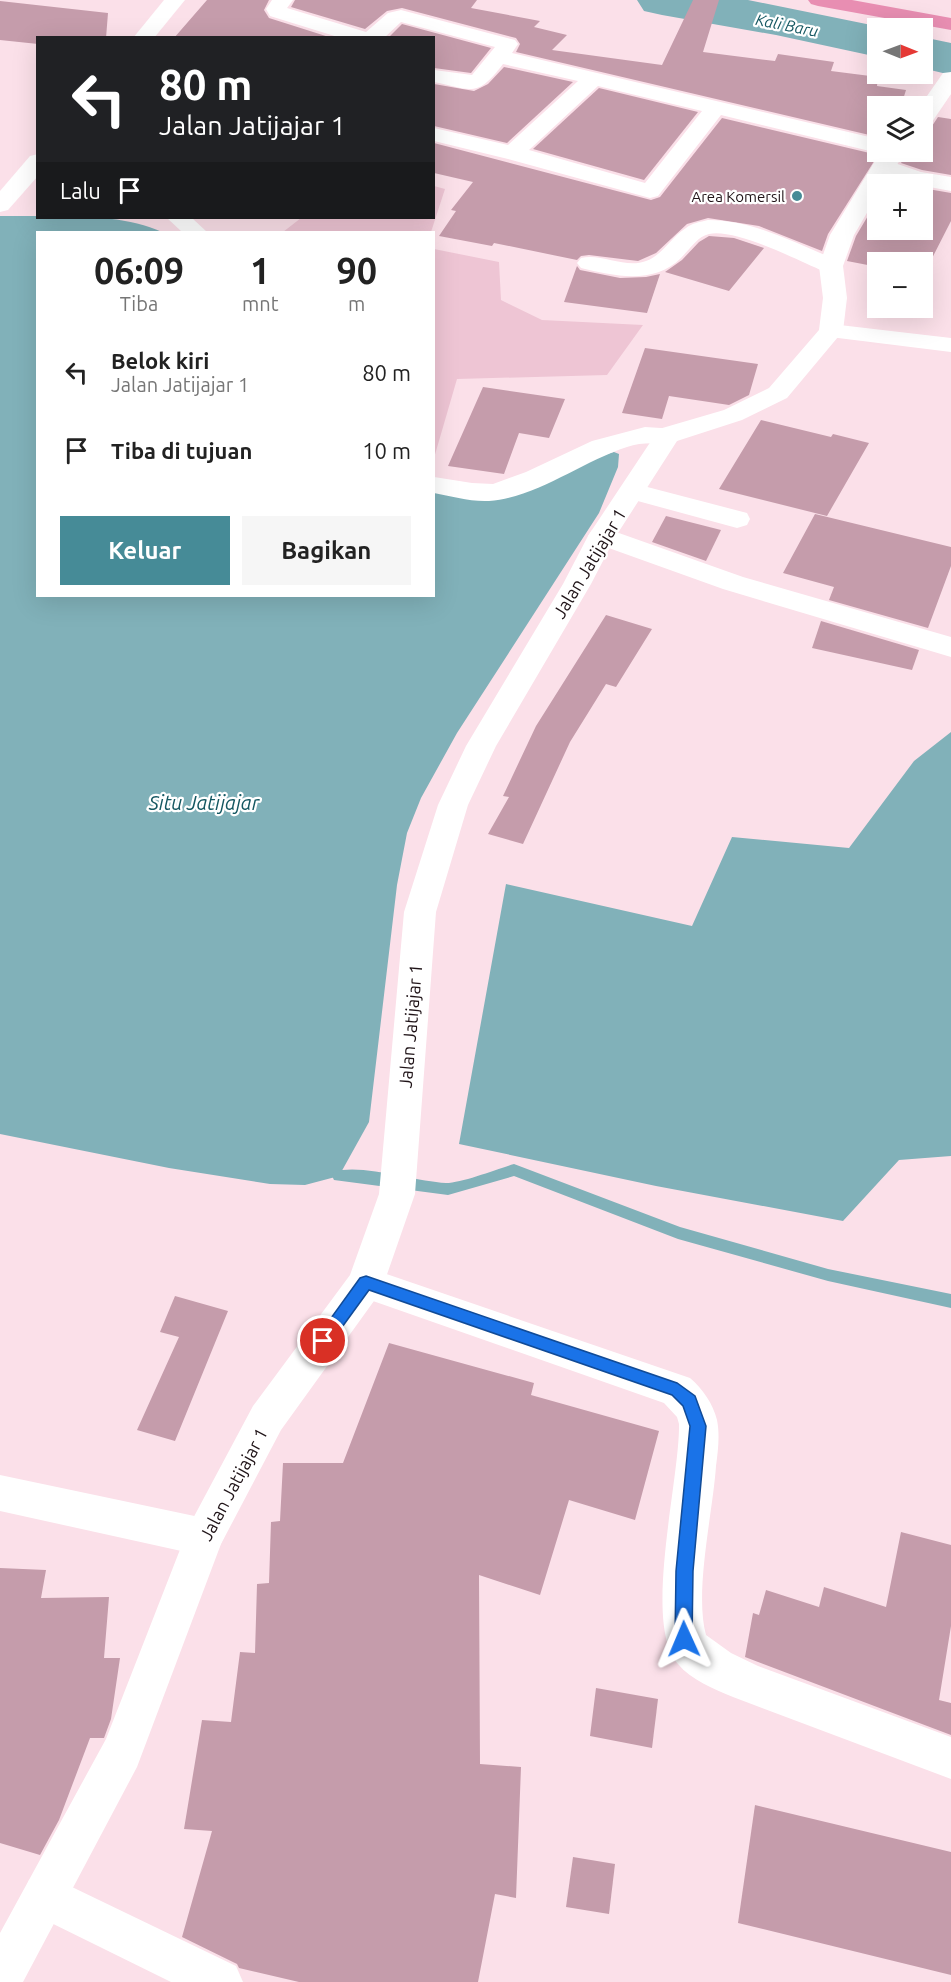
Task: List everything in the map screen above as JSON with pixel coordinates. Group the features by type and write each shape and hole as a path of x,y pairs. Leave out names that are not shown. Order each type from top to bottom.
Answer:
{"highway":[{"path":"818,0 951,24"},
{"path":"900,0 951,9"}],"street":[{"path":"145,36 175,0"},
{"path":"283,0 276,9 277,12 358,36"},
{"path":"373,36 396,17 401,16 508,44 480,80 472,83 435,76"},
{"path":"497,56 716,107 867,150"},
{"path":"513,153 593,79"},
{"path":"933,105 950,81"},
{"path":"435,135 513,153 650,191 716,107"},
{"path":"435,485 492,493 531,481 573,459 628,439 656,434 668,435 733,415 778,393 831,331 835,298 831,266 842,235 881,162"},
{"path":"894,162 916,178 951,184"},
{"path":"0,205 36,163"},
{"path":"180,219 194,231"},
{"path":"589,263 651,268 662,263 693,232 708,227 746,232 831,266"},
{"path":"831,331 951,345"},
{"name":"Jalan Jatijajar 1","path":"0,1979 122,1752 204,1537 267,1418 366,1282 397,1182 420,912 453,804 481,746 577,584 602,536 668,435"},
{"path":"632,491 737,519"},
{"path":"602,536 733,583 951,647"},
{"path":"366,1282 677,1390 689,1401 698,1426 683,1594 682,1627 684,1639 690,1648 713,1665 765,1690 951,1758"},
{"path":"0,1493 204,1537"},
{"path":"45,1896 220,1982"}],"shaded area":[{"path":"435,186 445,189 431,231 284,231 300,219 435,219"},
{"path":"435,249 499,262 501,300 542,320 643,325 607,375 457,379 435,455"}],"water":[{"name":"Situ Jatijajar","path":"0,216 36,216 36,219 111,219 144,225 159,231 36,231 36,597 435,597 435,490 462,494 614,452 619,454 618,467 599,513 457,733 421,798 407,833 397,885 369,1122 339,1176 305,1185 270,1184 169,1168 0,1134"},
{"path":"951,732 951,1156 899,1160 843,1221 656,1186 459,1144 506,884 692,926 732,837 849,848 914,761"}],"building":[{"path":"207,0 269,0 264,10 269,18 326,36 176,36"},
{"path":"295,0 477,0 471,8 540,21 534,27 567,35 552,50 662,65 693,0 719,0 703,52 775,61 778,54 834,62 831,71 867,76 867,84 906,90 904,96 867,96 867,134 516,52 520,44 516,38 402,8 387,11 365,29 291,7"},
{"path":"0,1 108,13 106,36 36,36 36,44 0,40"},
{"path":"402,24 491,48 471,73 435,68 435,36 390,36"},
{"path":"504,67 573,82 507,143 435,126 435,84 474,91 488,84"},
{"path":"599,88 698,112 644,180 533,149"},
{"path":"938,117 951,119 951,175 922,170 901,163 933,162 933,124"},
{"path":"722,118 867,152 867,162 874,162 828,234 822,251 759,226 708,218 687,224 656,253 638,261 589,255 581,256 577,260 494,243 492,246 439,236 456,211 451,210 473,182 435,173 435,143 651,200 660,197"},
{"path":"933,190 951,193 951,221 933,256 933,252 867,252 867,265 847,261 856,236 867,218 867,240 933,240"},
{"path":"709,236 734,238 764,248 729,291 665,272"},
{"path":"577,266 580,270 620,278 660,274 647,313 564,302"},
{"path":"645,348 758,364 749,395 729,405 669,396 662,419 622,413"},
{"path":"483,387 565,399 549,438 519,433 504,474 448,466"},
{"path":"761,420 831,437 833,434 869,443 827,516 719,489"},
{"path":"815,514 951,547 951,566 928,628 829,600 834,587 783,573"},
{"path":"666,516 721,530 706,561 652,542"},
{"path":"606,615 652,629 616,687 606,684 570,742 523,844 488,834 509,797 503,796 536,726"},
{"path":"821,621 919,650 912,670 812,648"},
{"path":"175,1296 228,1311 175,1441 137,1430 179,1337 160,1332"},
{"path":"389,1343 534,1383 531,1395 659,1431 635,1520 569,1500 540,1595 479,1575 480,1764 521,1767 516,1898 495,1894 478,1982 299,1982 239,1968 237,1964 182,1937 212,1831 184,1829 202,1720 231,1722 240,1652 255,1653 257,1584 269,1583 271,1522 280,1521 283,1463 343,1463"},
{"path":"901,1532 951,1545 951,1626 939,1700 951,1703 951,1735 745,1657 753,1613 759,1615 766,1590 819,1607 824,1587 886,1607"},
{"path":"0,1568 46,1570 41,1598 109,1597 104,1658 120,1658 111,1719 104,1738 90,1738 59,1820 40,1855 0,1843"},
{"path":"596,1688 658,1699 652,1748 590,1736"},
{"path":"755,1805 951,1852 951,1975 738,1923"},
{"path":"573,1857 615,1864 609,1914 566,1907"}],"waterway":[{"name":"Kali Baru","path":"662,0 776,20 867,40"},
{"name":"Kali Baru","path":"933,55 951,59"},
{"path":"339,1176 363,1177 448,1189 514,1170 678,1233 828,1275 951,1301"}],"place":[{"name":"Area Komersil","path":"797,196"}],"route":[{"path":"323,1341 366,1282 599,1361 677,1390 689,1401 695,1412 698,1426 684,1571 682,1627 684,1639"}]}
